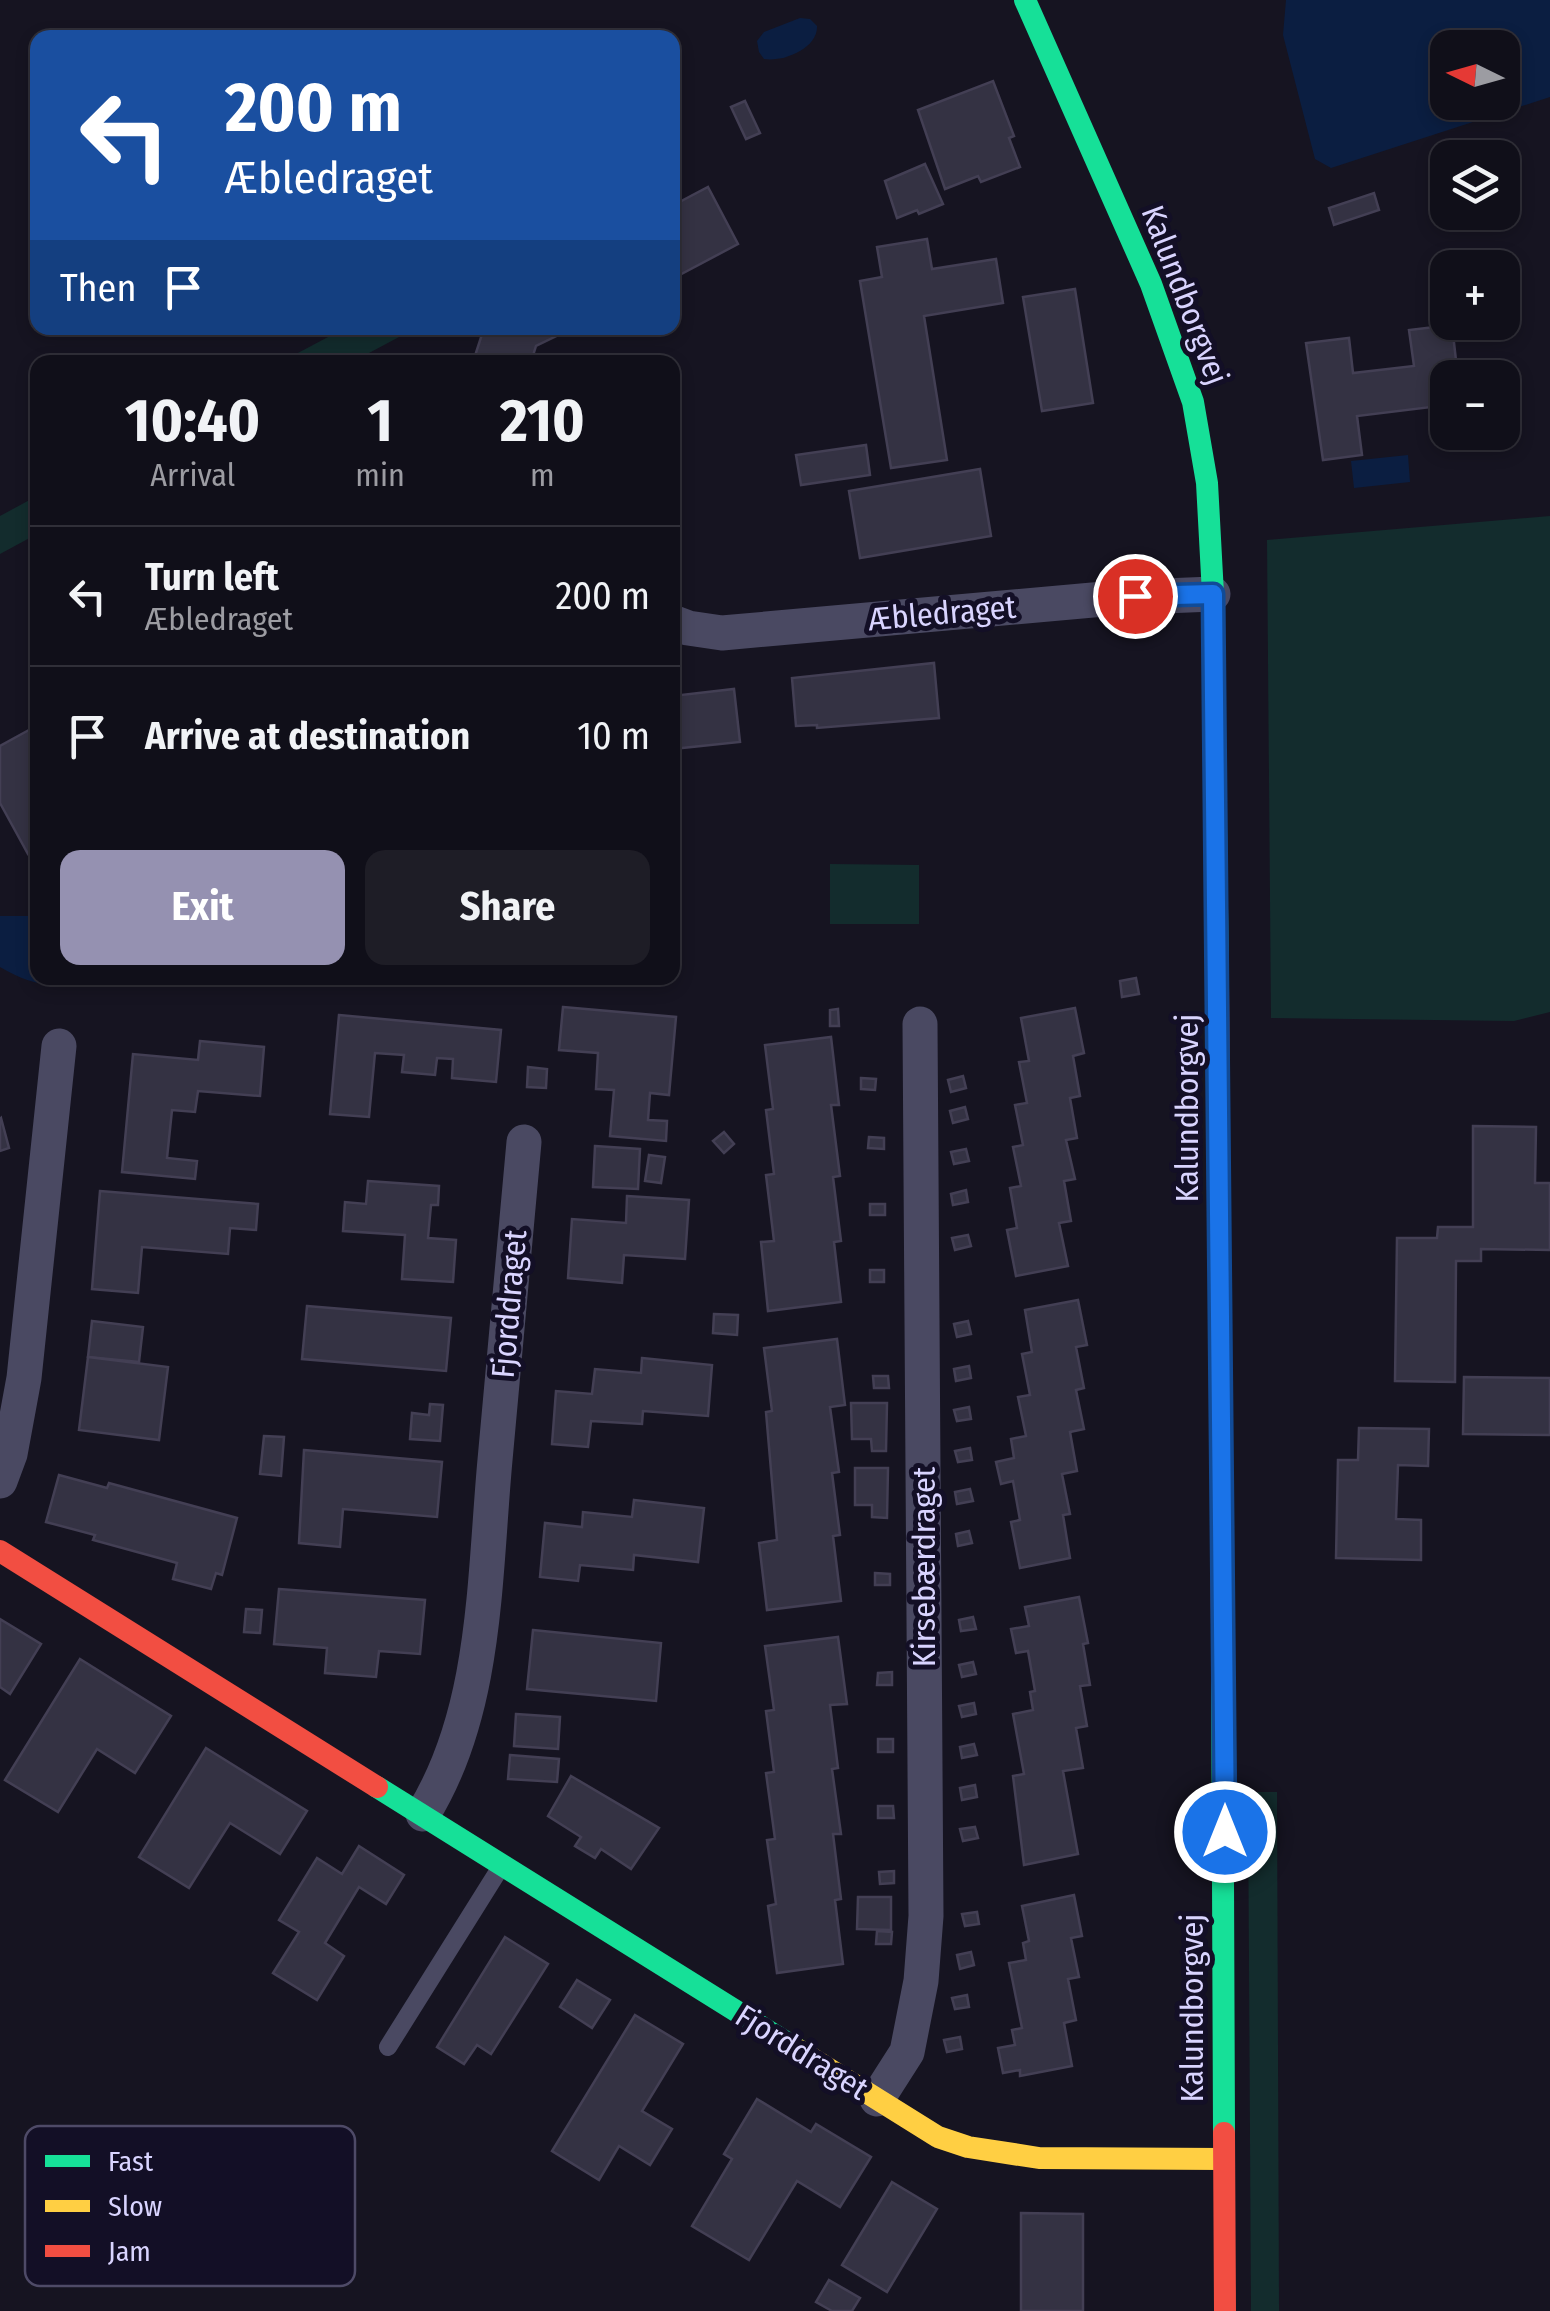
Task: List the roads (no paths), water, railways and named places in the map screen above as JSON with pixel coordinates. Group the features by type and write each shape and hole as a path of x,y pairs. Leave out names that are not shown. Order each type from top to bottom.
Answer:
{"street":[{"name":"Kalundborgvej","path":"1025,0 1151,284 1177,351 1205,461 1213,594 1225,1812 1225,2311"},
{"name":"Æbledraget","path":"680,625 722,633 1114,598 1213,594"},
{"name":"Kirsebærdraget","path":"877,2099 907,2052 920,1981 926,1916 920,1024"},
{"path":"0,1481 10,1454 24,1378 59,1046"},
{"name":"Fjorddraget","path":"422,1814 458,1743 472,1682 524,1142"},
{"name":"Fjorddraget","path":"0,1551 942,2139 988,2153 1027,2157 1224,2159"}],"lane":[{"path":"388,2047 503,1863"}],"water":[{"path":"1286,0 1550,0 1550,97 1520,107 1520,30 1430,30 1430,120 1479,120 1331,168 1315,159 1283,35"},
{"path":"800,18 810,19 817,26 812,41 790,56 764,59 757,41 764,32"},
{"path":"1408,455 1410,482 1354,488 1351,461"},
{"path":"0,916 30,916 30,980 0,967"}]}
